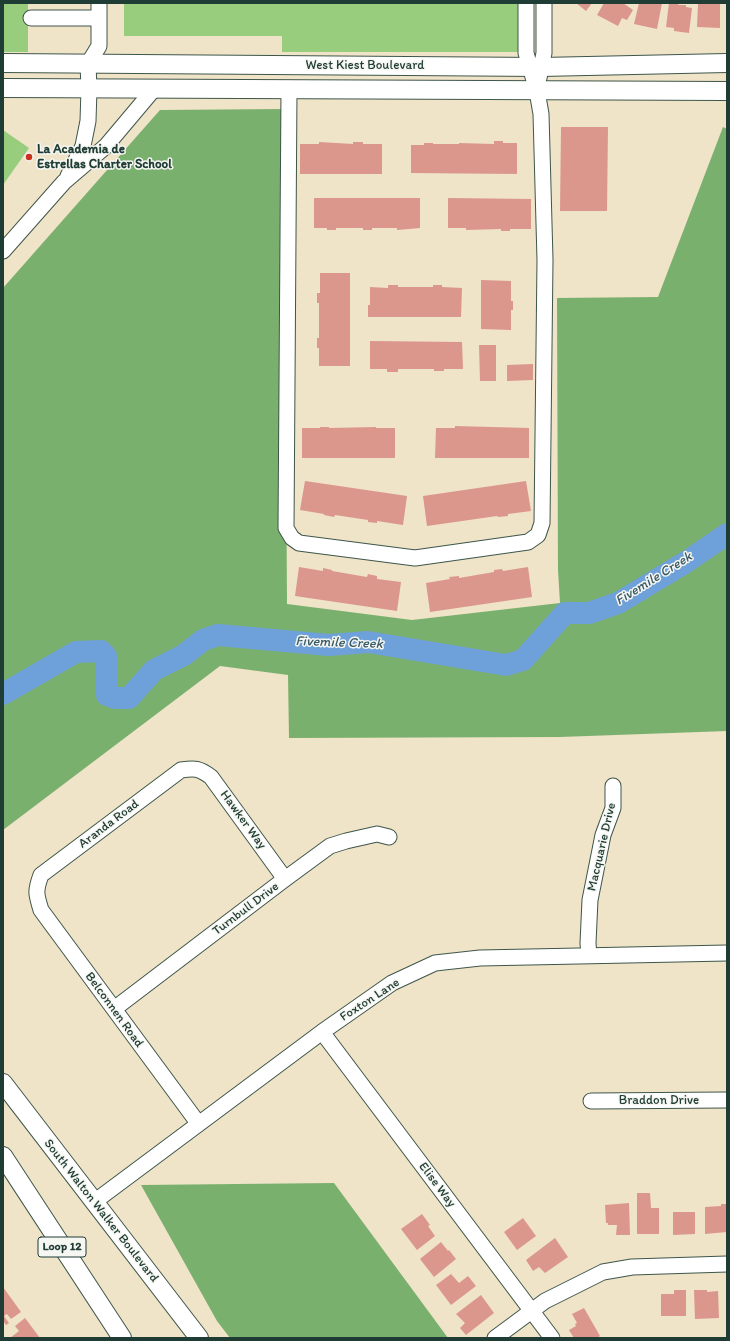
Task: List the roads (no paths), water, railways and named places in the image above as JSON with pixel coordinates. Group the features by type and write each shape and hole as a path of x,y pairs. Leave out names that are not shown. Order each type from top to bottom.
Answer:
{"main road":[{"name":"West Kiest Boulevard","path":"3,63 536,67 727,63"},
{"name":"West Kiest Boulevard","path":"3,88 727,91"},
{"name":"South Walton Walker Boulevard","path":"3,1083 199,1338"},
{"name":"Loop 12","path":"3,1156 122,1338"}],"street":[{"path":"64,182 83,146 88,121 88,64 99,46 99,3"},
{"path":"526,3 526,53 536,67"},
{"path":"289,90 286,528 292,538 299,543 415,558 528,542 538,535 542,523 545,260 541,114 537,91 536,67 544,53 544,3"},
{"path":"31,18 99,18"},
{"path":"3,251 64,182 106,146 154,89"},
{"name":"Hawker Way","path":"196,768 211,777 285,879"},
{"name":"Aranda Road","path":"36,893 41,875 181,770 196,768"},
{"name":"Macquarie Drive","path":"589,956 588,943 590,900 603,835 613,808 613,786"},
{"name":"Turnbull Drive","path":"114,1009 330,846 377,834 389,837"},
{"name":"Belconnen Road","path":"36,893 41,910 198,1123"},
{"name":"Foxton Lane","path":"94,1202 322,1032 392,983 435,963 480,958 727,953"},
{"name":"Elise Way","path":"322,1032 552,1338"},
{"name":"Braddon Drive","path":"591,1101 727,1100"},
{"path":"495,1338 545,1301 603,1272 632,1267 727,1264"}],"waterway":[{"name":"Fivemile Creek","path":"3,694 76,652 101,651 106,656 107,695 115,698 129,698 154,670 184,655 203,640 218,635 329,645 368,642 506,665 523,660 565,613 589,613 618,603 686,562 727,534"}],"place":[{"name":"La Academia de Estrellas Charter School","path":"29,157"}]}
